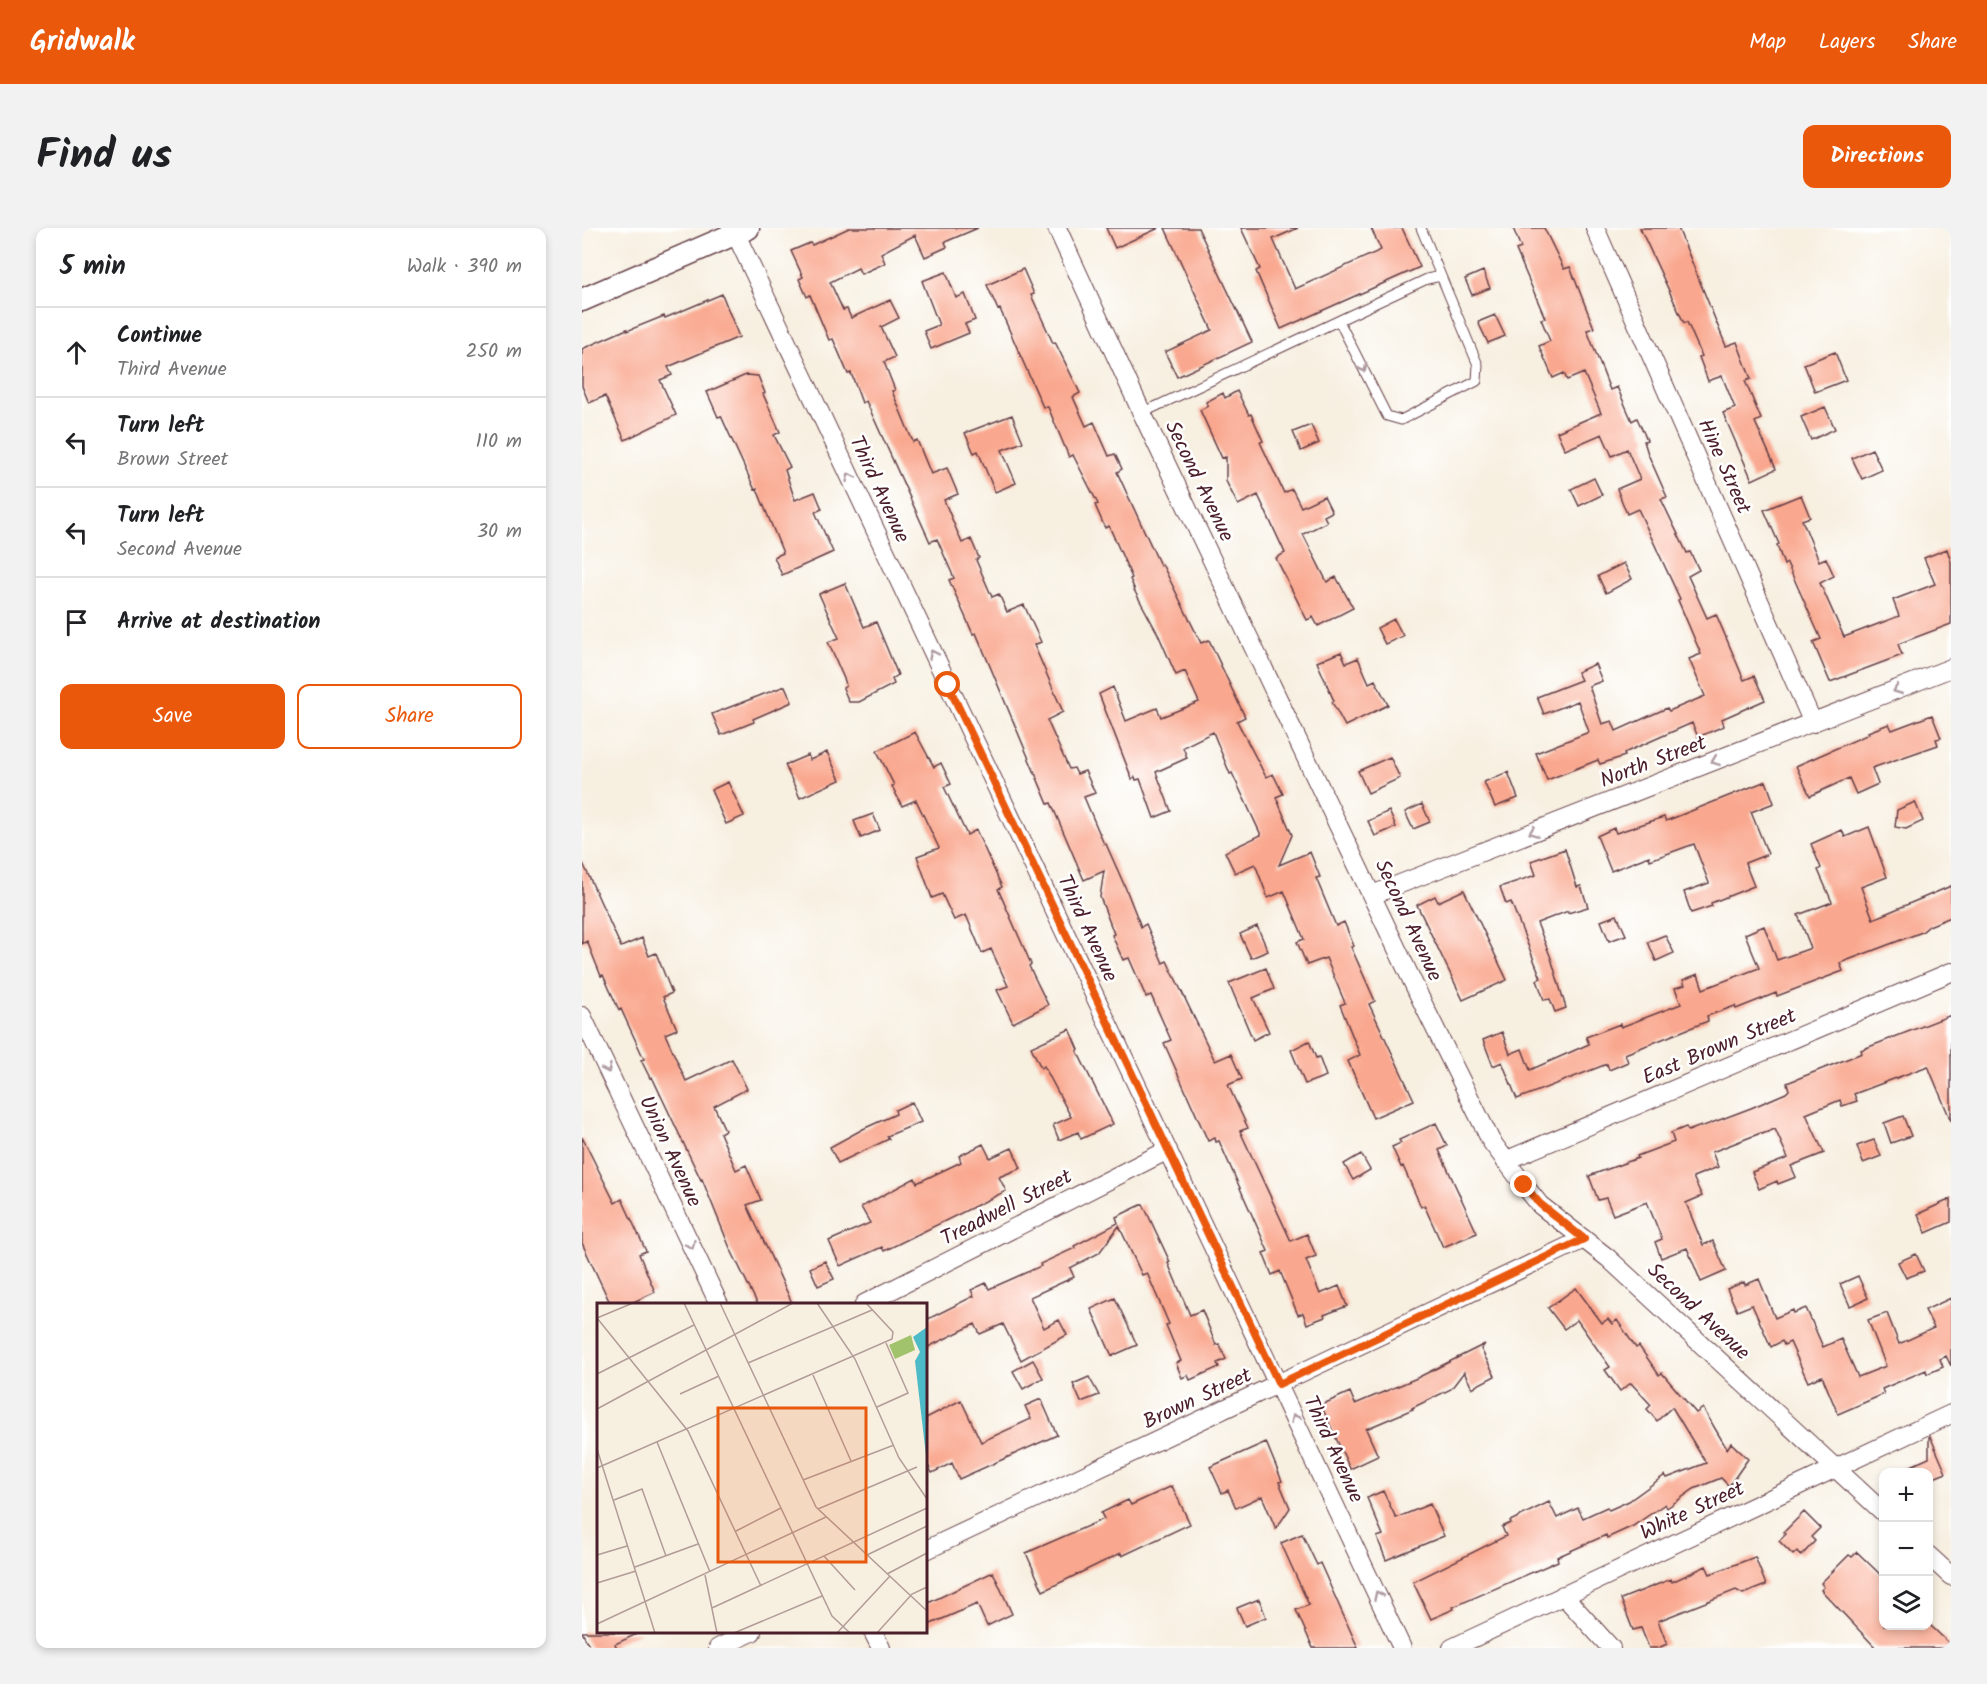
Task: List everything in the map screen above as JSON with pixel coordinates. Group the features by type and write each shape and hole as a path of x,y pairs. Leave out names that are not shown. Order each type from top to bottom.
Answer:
{"street":[{"name":"Hine Street","path":"1596,228 1813,723"},
{"path":"582,300 739,230"},
{"name":"Third Avenue","path":"739,230 1402,1648"},
{"name":"Second Avenue","path":"1061,231 1142,413 1372,895 1486,1131 1505,1161 1540,1204 1608,1258 1879,1508"},
{"name":"North Street","path":"1372,895 1951,668"},
{"name":"East Brown Street","path":"1505,1161 1951,972"},
{"name":"Union Avenue","path":"582,1016 717,1303"},
{"name":"Treadwell Street","path":"868,1303 1168,1150"},
{"name":"Brown Street","path":"927,1550 1584,1239"},
{"name":"White Street","path":"1452,1648 1951,1414"},
{"path":"1933,1559 1951,1576"},
{"path":"1563,1595 1611,1648"},
{"path":"718,1648 750,1633"},
{"path":"874,1633 881,1648"}],"lane":[{"path":"1339,321 1387,416 1401,420 1477,381 1478,365 1421,228"},
{"path":"1142,413 1427,279 1441,276"}],"building":[{"path":"849,228 978,228 945,242 947,247 925,257 915,235 881,253 885,263 861,274 858,268 830,282 843,310 847,309 851,318 890,300 899,318 881,327 895,357 884,362 895,390 892,391 913,442 917,440 931,474 947,468 958,494 944,500 962,543 971,539 979,558 976,560 992,597 999,594 1007,612 1024,605 1041,642 1034,645 1063,712 1047,720 1069,769 1074,768 1077,774 1085,771 1095,793 1084,797 1141,927 1146,924 1163,963 1167,961 1215,1061 1231,1054 1242,1079 1228,1085 1248,1128 1240,1131 1291,1241 1307,1234 1316,1256 1306,1260 1320,1294 1339,1286 1347,1306 1324,1315 1325,1317 1307,1324 1303,1313 1298,1315 1280,1271 1272,1275 1263,1253 1268,1251 1219,1141 1216,1142 1215,1138 1208,1141 1164,1043 1171,1040 1151,995 1146,997 1129,958 1123,960 1112,935 1114,934 1100,897 1104,871 1084,880 1051,803 1048,804 976,633 973,634 949,580 954,578 937,539 930,542 866,401 862,403 851,373 848,374 833,339 829,340 810,295 807,297 799,279 803,277 791,251 810,243 812,245"},
{"path":"1106,228 1159,228 1115,248"},
{"path":"1165,228 1198,228 1252,342 1177,377 1165,352 1212,330"},
{"path":"1241,228 1298,228 1273,239 1295,289 1381,250 1371,228 1402,228 1420,267 1281,329 1256,271 1260,269"},
{"path":"1513,228 1544,228 1564,269 1570,267 1594,328 1587,330 1610,390 1617,387 1632,421 1637,418 1647,440 1644,441 1648,454 1667,497 1661,499 1687,553 1690,552 1699,570 1688,576 1707,618 1716,614 1744,680 1754,676 1765,700 1722,719 1724,726 1698,737 1692,723 1624,753 1625,756 1600,764 1598,760 1547,780 1536,753 1589,732 1578,701 1544,714 1537,697 1581,680 1577,672 1595,664 1602,681 1589,686 1602,724 1612,721 1616,731 1667,708 1669,711 1705,696 1689,659 1701,654 1678,600 1680,599 1638,509 1627,514 1617,489 1640,479 1627,449 1612,456 1602,434 1565,450 1557,432 1601,413 1584,373 1567,380 1564,373 1553,378 1539,346 1550,341 1541,319 1545,318 1516,250 1521,248"},
{"path":"1640,228 1678,228 1726,346 1737,342 1751,379 1745,381 1761,419 1755,422 1776,469 1752,480 1723,413 1735,408 1722,376 1708,381 1699,357 1702,356 1687,322 1684,323"},
{"path":"1023,269 1034,294 1031,295 1053,343 1055,342 1080,393 1073,397 1086,426 1094,422 1109,456 1115,454 1122,469 1117,472 1160,565 1162,564 1201,643 1209,640 1245,717 1237,721 1266,777 1273,774 1283,794 1276,797 1292,835 1279,865 1310,852 1320,877 1316,878 1336,926 1344,922 1354,946 1351,947 1375,1001 1369,1004 1414,1100 1373,1118 1348,1061 1360,1055 1340,1005 1345,1003 1326,958 1307,965 1297,942 1304,939 1284,891 1268,898 1255,864 1235,873 1225,852 1261,835 1232,773 1230,774 1213,732 1183,747 1187,758 1156,772 1171,811 1154,818 1140,779 1136,780 1135,777 1132,779 1099,694 1113,687 1126,721 1157,708 1161,717 1199,702 1185,671 1176,675 1158,634 1133,588 1130,579 1132,578 1109,526 1105,528 1095,505 1098,504 1073,455 1069,457 1048,407 1043,407 1000,309 998,310 987,285"},
{"path":"1483,271 1490,288 1472,295 1465,279"},
{"path":"946,272 956,298 965,294 975,320 965,324 969,333 931,349 924,331 939,325 922,281"},
{"path":"722,294 739,337 668,367 672,375 660,380 676,415 625,440 605,396 589,403 582,386 582,349 627,329 627,331 664,316 665,318"},
{"path":"1495,315 1505,336 1488,343 1478,322"},
{"path":"1835,352 1846,380 1815,392 1804,364"},
{"path":"746,375 758,376 765,393 763,394 780,432 774,435 790,467 785,470 795,500 815,492 822,509 815,512 833,552 782,575 774,557 783,553 757,489 755,490 721,416 718,417 707,392"},
{"path":"1237,391 1249,415 1251,414 1263,441 1260,442 1284,493 1292,489 1301,507 1324,496 1332,512 1324,516 1327,522 1303,534 1327,582 1336,577 1353,608 1318,626 1313,617 1307,620 1276,558 1285,553 1258,495 1238,505 1226,481 1226,457 1222,458 1200,410 1208,406 1206,402 1223,393 1225,398"},
{"path":"1825,407 1835,429 1811,440 1801,417"},
{"path":"1012,415 1023,442 1002,450 1016,483 995,492 978,451 974,453 965,433"},
{"path":"1311,425 1319,443 1301,451 1293,432"},
{"path":"1872,449 1882,470 1862,479 1852,458"},
{"path":"1594,478 1602,495 1579,506 1571,489"},
{"path":"1801,495 1810,517 1802,520 1819,561 1826,558 1834,576 1820,583 1844,637 1899,616 1893,600 1935,584 1924,558 1947,549 1951,562 1951,624 1898,644 1902,655 1830,682 1813,642 1821,639 1787,563 1784,565 1777,545 1779,544 1764,510"},
{"path":"1624,563 1632,579 1606,593 1598,576"},
{"path":"845,583 864,627 876,622 898,675 892,679 894,684 859,702 849,702 843,688 846,686 845,681 828,642 839,638 819,594"},
{"path":"1394,619 1403,636 1385,644 1377,628"},
{"path":"1341,652 1346,663 1358,658 1369,683 1375,680 1388,705 1345,726 1332,702 1334,701 1317,662"},
{"path":"785,686 792,702 753,719 754,722 721,735 712,714"},
{"path":"1932,715 1941,738 1936,739 1938,745 1872,768 1878,784 1856,794 1849,778 1810,796 1796,766 1889,724 1892,730"},
{"path":"915,732 934,767 941,763 951,784 944,787 967,835 976,830 1002,887 998,889 1031,964 1029,966 1048,1005 1013,1023 997,990 1008,986 991,949 982,953 966,915 954,920 942,894 932,898 917,856 939,848 916,800 902,806 877,751"},
{"path":"827,752 840,780 800,798 785,765 808,755 810,760"},
{"path":"1390,757 1400,778 1368,793 1358,771"},
{"path":"1508,772 1518,798 1495,807 1484,782"},
{"path":"1766,781 1774,803 1751,812 1768,854 1745,863 1754,886 1711,903 1712,906 1691,913 1684,892 1709,883 1694,844 1650,860 1649,856 1611,871 1597,836 1614,828 1616,833 1664,817 1666,821"},
{"path":"728,782 744,816 726,824 711,790"},
{"path":"1915,802 1923,821 1906,829 1895,827 1897,810"},
{"path":"1422,804 1430,822 1413,829 1405,812"},
{"path":"1389,811 1396,827 1375,836 1368,821"},
{"path":"873,814 880,830 861,838 854,821"},
{"path":"1869,827 1887,877 1861,887 1873,919 1951,886 1951,917 1929,926 1922,932 1840,963 1843,971 1777,996 1776,993 1736,1009 1735,1006 1707,1016 1708,1021 1625,1054 1628,1062 1609,1070 1607,1064 1517,1099 1502,1062 1493,1066 1483,1040 1502,1032 1510,1054 1522,1049 1530,1070 1589,1044 1586,1037 1620,1024 1621,1027 1681,1004 1675,988 1685,985 1683,980 1698,974 1703,989 1759,968 1745,934 1764,926 1777,960 1811,948 1798,915 1832,902 1818,870 1821,868 1811,844 1842,830 1845,837"},
{"path":"1565,849 1577,887 1581,886 1588,907 1568,913 1568,911 1537,923 1551,958 1566,1008 1555,1012 1550,999 1544,1000 1537,980 1541,978 1511,902 1506,904 1500,887 1536,875 1531,861"},
{"path":"582,861 621,947 642,938 649,956 656,953 672,993 663,997 677,1029 665,1034 686,1081 732,1059 747,1089 714,1106 725,1130 720,1133 736,1170 746,1165 761,1200 747,1205 792,1303 757,1303 730,1248 702,1179 652,1077 650,1078 641,1060 644,1059 621,1009 619,1010 603,975 601,976 587,941 582,944"},
{"path":"1464,890 1507,980 1463,1000 1417,905 1435,896 1438,902"},
{"path":"1617,915 1626,935 1609,941 1601,921"},
{"path":"1257,926 1268,951 1251,958 1240,934"},
{"path":"1665,935 1674,953 1656,961 1648,942"},
{"path":"1266,968 1274,989 1253,998 1269,1032 1253,1040 1229,983"},
{"path":"1951,1015 1951,1121 1928,1066 1854,1094 1857,1101 1842,1106 1840,1100 1806,1114 1824,1153 1791,1166 1796,1177 1778,1184 1777,1181 1759,1189 1752,1172 1788,1158 1775,1129 1712,1152 1718,1167 1693,1177 1702,1196 1686,1203 1703,1245 1713,1241 1726,1271 1701,1282 1687,1248 1661,1258 1655,1242 1662,1239 1647,1202 1613,1215 1606,1198 1598,1200 1589,1176 1674,1142 1671,1133 1686,1127 1688,1131 1701,1127 1751,1108 1786,1093 1789,1090 1787,1083 1862,1053 1861,1050"},
{"path":"1070,1029 1079,1050 1077,1051 1113,1124 1081,1139 1078,1132 1059,1140 1053,1125 1071,1117 1044,1066 1041,1068 1031,1047"},
{"path":"1309,1041 1316,1058 1319,1057 1326,1076 1305,1084 1291,1050"},
{"path":"912,1102 921,1122 887,1136 889,1139 838,1163 830,1147 896,1114 895,1110"},
{"path":"1903,1116 1911,1136 1891,1143 1884,1123"},
{"path":"1436,1123 1447,1146 1439,1150 1477,1233 1443,1247 1424,1205 1421,1207 1392,1147 1401,1143 1399,1140"},
{"path":"582,1137 615,1203 622,1199 646,1251 639,1254 655,1292 631,1303 610,1303 582,1243"},
{"path":"1874,1140 1881,1156 1863,1163 1857,1146"},
{"path":"983,1144 990,1158 1012,1148 1021,1168 999,1177 1006,1191 884,1251 882,1247 840,1266 829,1241 870,1223 861,1207 915,1178 917,1183 961,1162 959,1156"},
{"path":"1361,1154 1370,1170 1353,1180 1344,1164"},
{"path":"1951,1199 1951,1222 1926,1233 1918,1214"},
{"path":"1143,1204 1170,1262 1168,1263 1190,1315 1202,1310 1216,1345 1219,1344 1226,1359 1217,1363 1219,1367 1190,1380 1188,1375 1182,1378 1176,1363 1181,1361 1166,1325 1169,1324 1147,1273 1142,1275 1119,1226 1099,1253 1070,1268 1074,1277 1030,1297 1044,1328 1059,1320 1067,1335 1021,1360 1003,1324 980,1334 975,1324 927,1348 927,1320 974,1296 971,1290 986,1283 989,1289 1075,1248 1074,1246 1118,1223 1116,1217"},
{"path":"1916,1254 1924,1271 1906,1278 1898,1262"},
{"path":"825,1261 834,1279 818,1286 810,1268"},
{"path":"1858,1276 1868,1298 1850,1306 1840,1284"},
{"path":"1759,1279 1775,1318 1793,1310 1794,1313 1806,1308 1823,1347 1841,1339 1858,1377 1886,1366 1868,1320 1887,1313 1899,1344 1934,1328 1925,1310 1951,1298 1951,1366 1946,1356 1940,1359 1943,1367 1927,1374 1926,1370 1882,1389 1884,1394 1838,1414 1822,1376 1808,1382 1790,1342 1784,1345 1782,1341 1771,1347 1752,1305 1737,1311 1727,1289"},
{"path":"1576,1288 1602,1323 1608,1319 1612,1324 1617,1320 1636,1348 1639,1346 1659,1375 1662,1373 1696,1413 1703,1408 1727,1449 1731,1443 1748,1459 1729,1486 1721,1478 1694,1489 1667,1508 1665,1504 1633,1526 1607,1538 1606,1535 1557,1557 1558,1561 1431,1619 1413,1582 1506,1536 1502,1527 1511,1523 1510,1521 1549,1502 1557,1518 1578,1508 1583,1518 1607,1507 1609,1510 1629,1501 1665,1475 1667,1478 1706,1463 1672,1407 1657,1421 1647,1409 1651,1405 1631,1383 1620,1391 1605,1370 1610,1367 1577,1320 1564,1329 1548,1308"},
{"path":"1115,1298 1137,1345 1112,1356 1091,1309"},
{"path":"1485,1344 1481,1349 1495,1376 1472,1388 1464,1372 1451,1389 1413,1409 1366,1429 1378,1456 1350,1469 1321,1405 1350,1392 1355,1404 1417,1378"},
{"path":"1033,1360 1043,1378 1023,1389 1013,1371"},
{"path":"1089,1377 1099,1395 1081,1402 1073,1384"},
{"path":"1041,1399 1057,1435 959,1479 952,1463 932,1473 927,1463 927,1417 961,1400 981,1442 1031,1419 1025,1406"},
{"path":"1929,1437 1946,1473 1933,1478 1933,1468 1906,1468 1929,1458"},
{"path":"1266,1442 1290,1508 1276,1529 1262,1496 1236,1508 1228,1490 1222,1493 1210,1467"},
{"path":"1172,1486 1190,1524 1122,1556 1121,1553 1043,1591 1026,1553 1104,1519 1101,1513 1128,1500 1131,1505"},
{"path":"1383,1491 1396,1518 1430,1504 1444,1536 1386,1560 1377,1537 1383,1535 1367,1498"},
{"path":"1804,1512 1820,1528 1811,1537 1815,1541 1801,1556 1797,1551 1793,1555 1779,1541 1786,1534 1784,1532"},
{"path":"1302,1534 1317,1565 1320,1563 1358,1648 1313,1648 1296,1610 1309,1605 1281,1543"},
{"path":"1857,1552 1879,1573 1879,1630 1933,1630 1933,1628 1951,1645 1951,1648 1876,1648 1821,1590 1824,1587 1821,1583 1849,1555 1852,1557"},
{"path":"1755,1557 1766,1585 1743,1594 1736,1590 1658,1621 1667,1644 1658,1648 1649,1648 1641,1628 1633,1630 1621,1599 1671,1579 1672,1582 1706,1566 1710,1574"},
{"path":"993,1572 1012,1614 987,1626 977,1604 927,1626 927,1604"},
{"path":"1259,1599 1266,1617 1245,1626 1237,1608"},
{"path":"582,1632 639,1633 615,1644 617,1648 590,1648"}],"route":[{"path":"948,685 1279,1384 1584,1239 1540,1204 1524,1185"}]}
